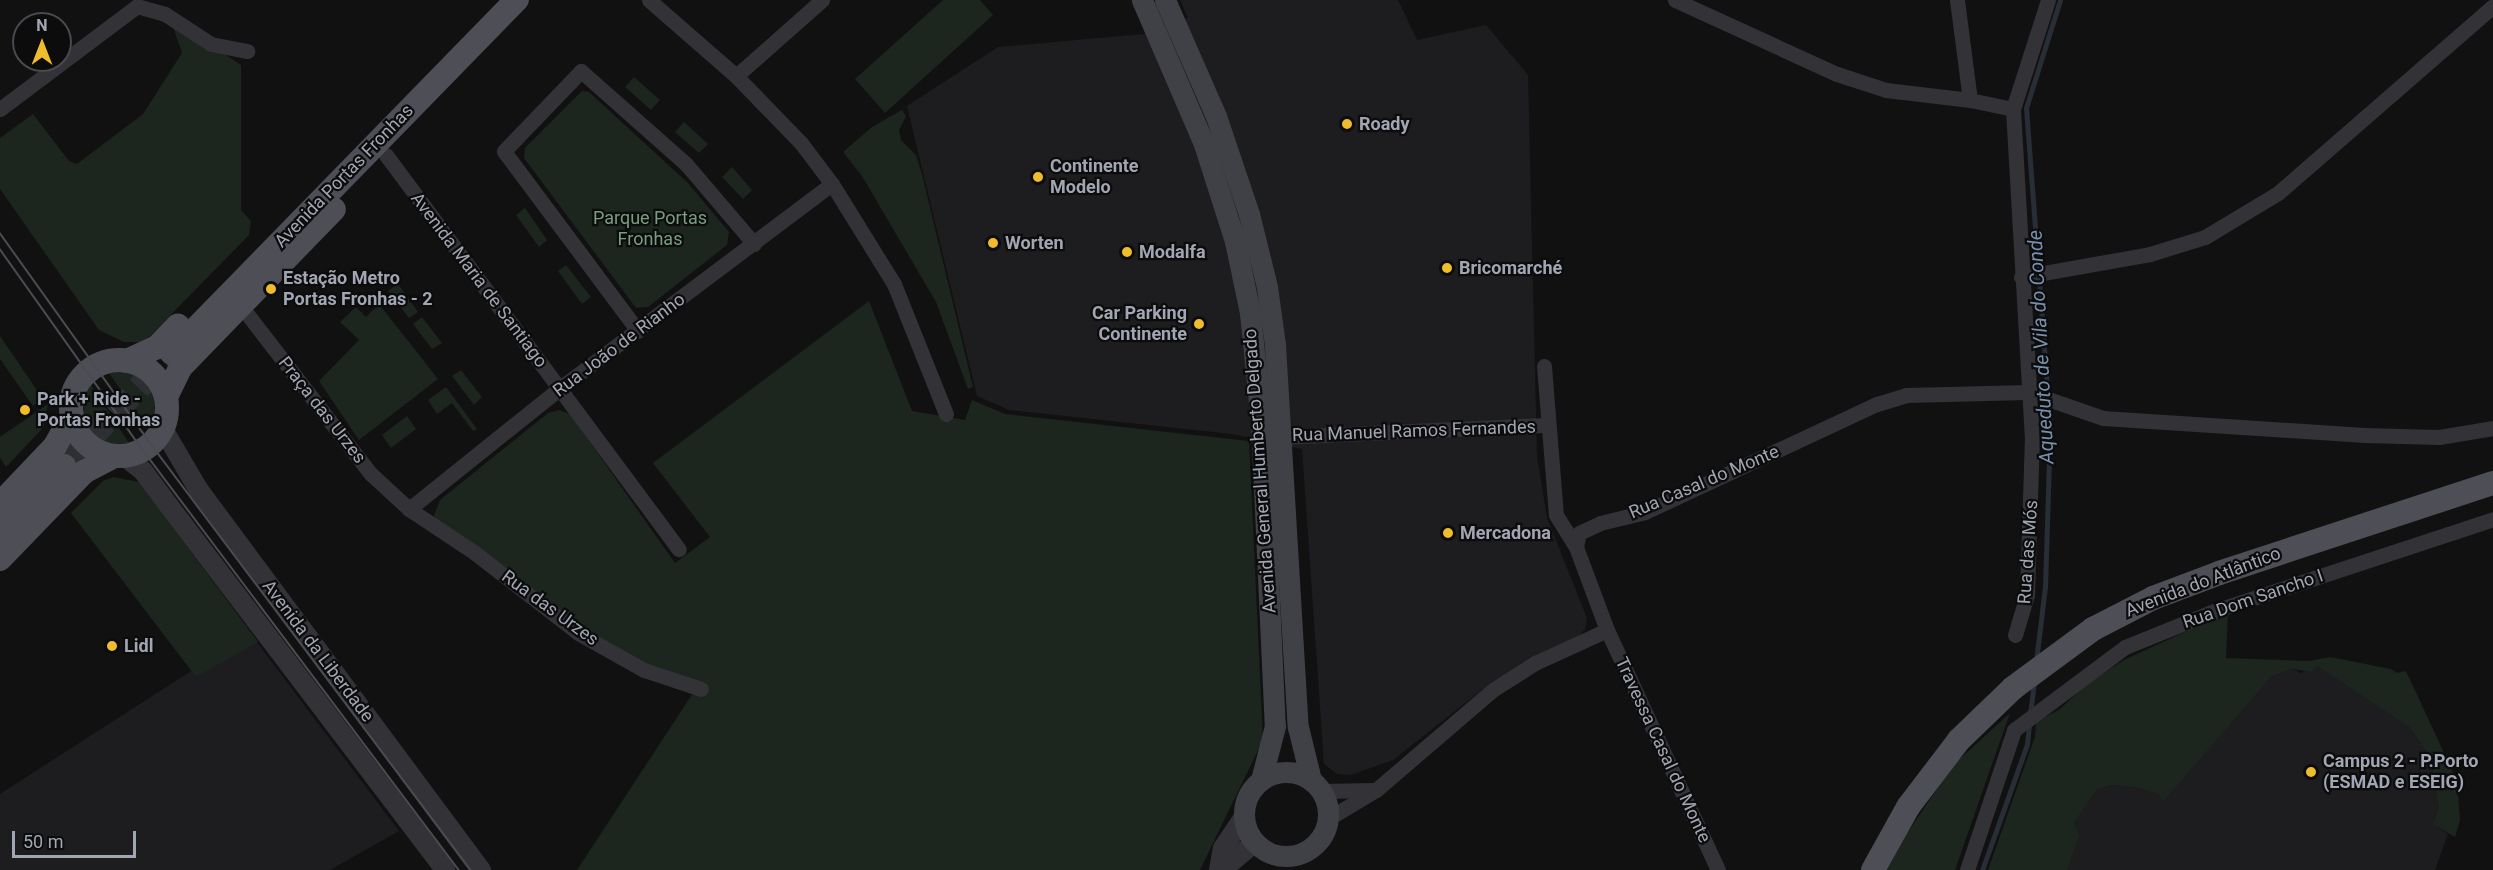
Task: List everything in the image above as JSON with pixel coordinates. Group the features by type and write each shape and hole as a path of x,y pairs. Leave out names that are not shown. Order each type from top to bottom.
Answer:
{"main road":[{"name":"Avenida Portas Fronhas","path":"172,353 517,0"},
{"name":"Avenida General Humberto Delgado","path":"1142,0 1204,144 1235,241 1250,313 1261,422 1275,726 1262,780 1245,803 1244,817"},
{"name":"Avenida General Humberto Delgado","path":"1165,0 1212,106 1255,235 1275,345 1298,727 1329,818"},
{"path":"0,559 84,472 119,456 147,447 163,429 166,397 180,368 415,125 472,45"},
{"path":"0,504 55,446 72,415 77,385 88,372 106,362 127,361 157,346 392,102 472,45"},
{"path":"127,361 152,373 166,397"},
{"path":"72,415 86,443 119,456"},
{"path":"0,532 64,466"},
{"name":"Avenida do Atlântico","path":"1873,870 1908,807 1959,740 2013,688 2093,629 2153,598 2219,573 2493,483"},
{"path":"1262,780 1287,772 1316,785"},
{"path":"1244,817 1265,854 1280,856 1307,851"},
{"path":"1296,870 1307,851 1321,837 1329,818"}],"street":[{"path":"648,0 736,76 801,142 832,184 894,284 946,414"},
{"path":"736,76 822,0"},
{"path":"1675,0 1837,74 1887,90 1970,100 2013,109 2048,0"},
{"path":"1957,0 1970,100"},
{"path":"0,109 129,10 142,6 165,14 211,44 247,51"},
{"path":"2021,277 2150,254 2205,237 2278,193 2493,6"},
{"path":"638,331 504,151 581,71 686,164 753,244"},
{"name":"Rua das Mós","path":"2013,109 2032,439 2032,543 2027,595 2015,635"},
{"name":"Avenida Maria de Santiago","path":"386,155 679,549"},
{"name":"Rua João de Rianho","path":"409,508 560,388 832,184"},
{"name":"Praça das Urzes","path":"241,306 371,474 409,508"},
{"path":"1329,818 1376,790 1494,689 1535,663 1607,630 1576,547 1556,515 1544,366"},
{"path":"2028,392 2103,418 2439,437 2493,428"},
{"name":"Rua Casal do Monte","path":"1576,547 1580,533 1600,523 1645,512 1877,404 1906,395 2028,392"},
{"name":"Rua Manuel Ramos Fernandes","path":"1280,437 1549,426"},
{"name":"Avenida da Liberdade","path":"163,429 198,489 481,870"},
{"name":"Avenida da Liberdade","path":"119,456 142,471 170,506 445,870"},
{"name":"Rua das Urzes","path":"409,508 475,553 578,633 644,670 701,689"},
{"name":"Rua Dom Sancho I","path":"1967,870 2014,730 2125,647 2214,611 2493,519"},
{"name":"Travessa Casal do Monte","path":"1607,630 1718,870"},
{"path":"1316,785 1376,790"},
{"path":"1244,817 1222,848 1220,870 1265,854"}],"shaded area":[{"path":"1180,0 1398,0 1417,40 1486,25 1528,75 1537,456 1547,518 1587,618 1585,629 1578,637 1493,681 1393,760 1351,775 1337,774 1324,764 1302,449 1232,434 1009,410 977,396 907,106 998,47 1143,34 1188,18"},
{"path":"250,633 399,831 330,870 0,870 0,794"},
{"name":"Campus 2 - P.Porto (ESMAD e ESEIG)","path":"2317,666 2410,728 2431,759 2439,808 2434,824 2448,834 2435,870 2067,870 2080,835 2074,823 2097,790 2113,785 2137,788 2158,794 2163,801 2272,676 2293,669 2301,673"}],"green space":[{"path":"943,0 980,0 993,15 885,113 855,79"},
{"path":"170,18 241,65 241,210 251,221 249,235 151,335 142,342 124,342 99,330 0,189 0,138 33,114 69,161 77,164 143,114 182,53"},
{"path":"634,77 660,100 651,110 625,87"},
{"name":"Parque Portas Fronhas","path":"582,91 589,92 688,183 729,232 727,245 648,307 636,308 524,158 525,148"},
{"path":"902,110 906,116 899,130 901,140 916,155 922,174 973,387 968,389 936,302 862,176 843,152 872,127"},
{"path":"684,122 708,144 699,153 675,132"},
{"path":"732,167 752,190 743,199 722,177"},
{"path":"525,208 547,240 539,247 516,215"},
{"path":"566,265 591,297 582,304 558,271"},
{"path":"398,284 418,312 409,318 388,291"},
{"path":"869,301 912,411 965,420 972,400 1005,414 1249,441 1263,740 1200,870 577,870 697,687 593,641 437,523 434,515 440,500 548,413 559,410 570,414 675,563 710,537 653,463"},
{"path":"379,304 438,379 359,440 319,381 359,340 340,322 356,307 366,317"},
{"path":"422,317 442,343 432,349 413,324"},
{"path":"0,336 43,399 33,406 0,359"},
{"path":"461,370 482,397 474,405 452,376"},
{"path":"128,371 141,375 153,390 155,418 148,429 109,373"},
{"path":"91,385 129,443 109,444 97,439 85,425 83,396"},
{"path":"446,387 477,429 473,431 452,403 437,414 428,400"},
{"path":"48,404 43,428 6,467 0,458 0,437"},
{"path":"407,416 416,429 391,448 382,435"},
{"path":"113,477 139,482 258,642 196,677 71,513 103,481"},
{"path":"2228,612 2226,658 2309,661 2330,657 2391,669 2397,673 2406,671 2457,781 2460,820 2455,837 2433,824 2439,808 2431,759 2410,728 2317,666 2312,672 2293,669 2272,676 2163,802 2158,794 2137,788 2113,785 2097,790 2074,823 2080,835 2067,870 1988,870 2035,737 2036,722 2060,709 2088,683 2124,660"},
{"path":"2010,713 1955,870 1887,870 1906,835 1953,765"}],"waterway":[{"name":"Aqueduto de Vila do Conde","path":"2036,661 2045,587 2050,427 2026,108 2060,0"},
{"name":"Aqueduto de Vila do Conde","path":"2030,714 2034,682"},
{"name":"Aqueduto de Vila do Conde","path":"1982,870 2027,744 2029,724"}],"tunnel":[{"path":"64,466 172,353"}],"tram line":[{"path":"0,233 151,444 471,870"},
{"path":"0,249 143,450 459,870"}],"place":[{"name":"Roady","path":"1347,124"},
{"name":"Continente Modelo","path":"1038,177"},
{"name":"Worten","path":"993,243"},
{"name":"Modalfa","path":"1127,252"},
{"name":"Bricomarché","path":"1447,268"},
{"name":"Estação Metro Portas Fronhas - 2","path":"271,289"},
{"name":"Car Parking Continente","path":"1199,324"},
{"name":"Park + Ride - Portas Fronhas","path":"25,410"},
{"name":"Mercadona","path":"1448,533"},
{"name":"Lidl","path":"112,646"},
{"name":"Campus 2 - P.Porto (ESMAD e ESEIG)","path":"2311,772"}]}
